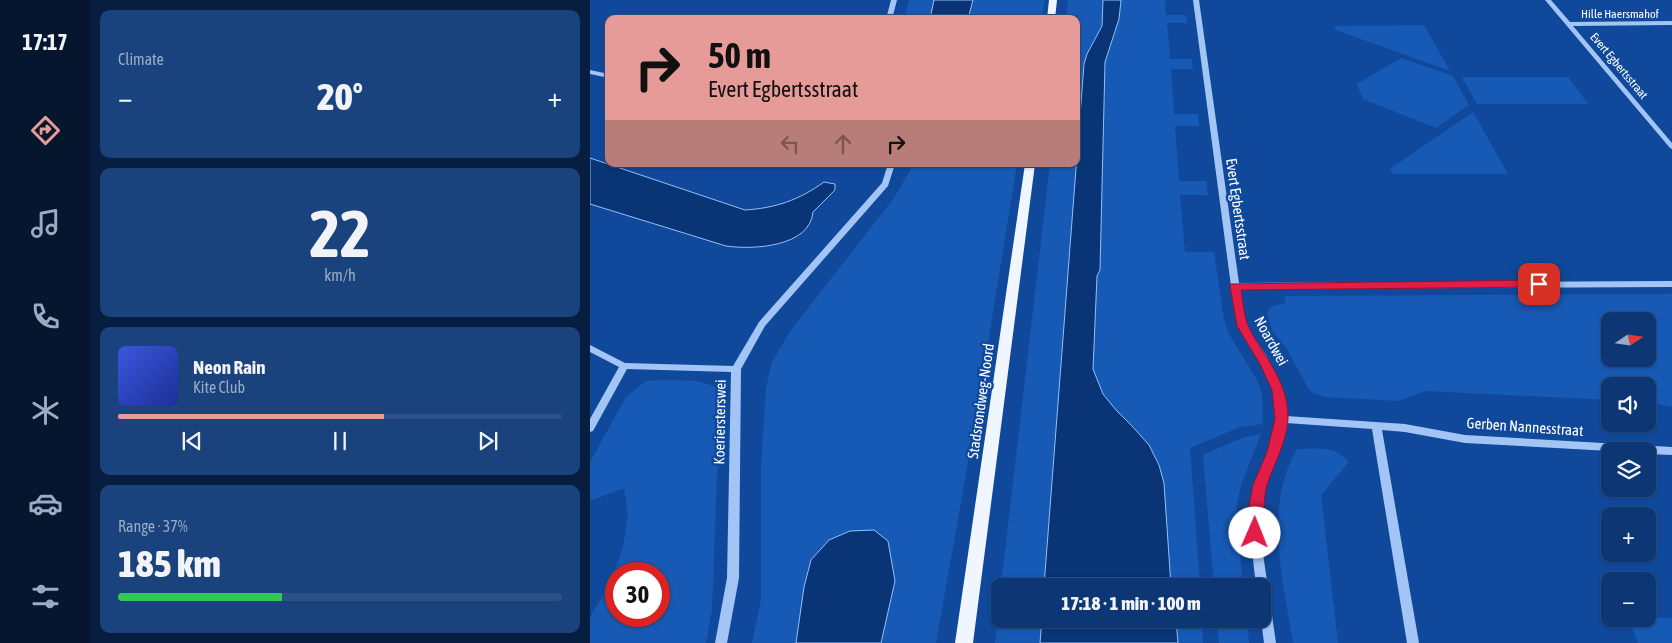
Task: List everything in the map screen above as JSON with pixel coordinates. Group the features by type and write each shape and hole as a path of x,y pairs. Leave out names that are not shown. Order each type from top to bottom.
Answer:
{"main road":[{"path":"1051,15 1053,0"},
{"name":"Stadsrondweg-Noord","path":"964,643 1030,167"}],"street":[{"path":"890,15 894,0"},
{"name":"Evert Egbertsstraat","path":"1196,0 1235,286"},
{"name":"Evert Egbertsstraat","path":"1548,0 1672,147"},
{"name":"Hille Haersmahof","path":"1568,24 1672,24"},
{"path":"590,72 605,75"},
{"name":"Koeriersterswei","path":"721,643 733,578 736,369 762,324 885,184 890,167"},
{"path":"1235,286 1672,284"},
{"name":"Noardwei","path":"1235,286 1242,326 1264,360 1278,390 1282,419 1274,452 1260,485 1256,506 1255,533 1261,578"},
{"path":"590,348 624,366 736,369"},
{"path":"590,428 624,366"},
{"name":"Gerben Nannesstraat","path":"1282,419 1404,428 1465,439 1672,451"},
{"path":"1377,427 1413,643"},
{"name":"Noardwei","path":"1268,628 1270,643"}],"shaded area":[{"path":"909,0 934,0 931,15 905,15"},
{"path":"934,0 973,0 969,15 931,15"},
{"path":"973,0 1045,0 1042,15 969,15"},
{"path":"1068,0 1103,0 1102,26 1087,54 1084,64 1080,116 1080,15 1066,15"},
{"path":"1103,0 1121,0 1119,19 1105,62 1100,270 1097,276 1093,369 1103,394 1149,445 1159,465 1164,483 1170,578 1045,578 1076,167 1080,167 1080,116 1084,64 1087,54 1102,26"},
{"path":"1121,0 1165,0 1166,15 1186,15 1187,23 1167,23 1170,59 1192,59 1193,69 1171,69 1174,114 1198,114 1199,126 1175,126 1179,181 1206,181 1208,195 1180,195 1185,252 1214,252 1224,320 1229,334 1257,380 1262,395 1263,424 1240,427 1190,448 1199,578 1170,578 1159,465 1149,445 1103,394 1093,369 1097,276 1100,270 1105,62 1119,19"},
{"path":"1424,25 1450,71 1336,30 1334,26"},
{"path":"1401,58 1453,76 1469,105 1436,128 1363,99 1357,84"},
{"path":"1462,77 1568,77 1588,104 1477,104"},
{"path":"1473,112 1508,174 1393,174 1390,169"},
{"path":"590,158 605,163 605,167 617,167 745,210 787,202 805,194 824,182 835,184 835,190 813,212 810,224 802,233 778,244 765,246 726,246 590,204"},
{"path":"912,167 1017,167 975,423 936,643 881,643 895,581 888,541 850,531 829,540 811,560 804,587 796,643 752,643 761,600 761,465 766,388 772,362 791,330 894,198"},
{"path":"1050,167 1076,167 1045,578 1002,578"},
{"path":"1672,294 1672,407 1656,404 1656,377 1601,377 1601,400 1425,391 1399,401 1324,397 1313,393 1308,388 1287,349 1273,332 1267,313 1272,306 1286,303 1284,296"},
{"path":"665,380 697,381 711,385 726,394 717,474 712,610 706,643 590,643 590,617 605,592 605,627 670,627 670,562 618,562 623,547 628,515 624,488 590,501 590,462 626,397 646,381"},
{"path":"1261,434 1241,485 1238,498 1236,516 1242,578 1213,578 1203,455 1244,437"},
{"path":"1297,449 1331,450 1349,462 1321,495 1338,643 1293,643 1281,569 1278,519 1281,495 1287,472"},
{"path":"874,530 888,541 895,581 881,643 796,643 804,587 811,560 829,540 850,531"},
{"path":"1656,617 1672,618 1672,643 1638,643 1632,627 1656,627"},
{"path":"997,628 1041,628 1040,643 995,643"},
{"path":"1041,628 1177,628 1178,643 1040,643"},
{"path":"1177,628 1202,628 1203,643 1178,643"},
{"path":"1218,628 1248,628 1249,643 1219,643"}],"route":[{"path":"1255,533 1256,506 1260,485 1274,452 1282,419 1278,390 1266,363 1242,326 1235,286 1539,284"}]}
